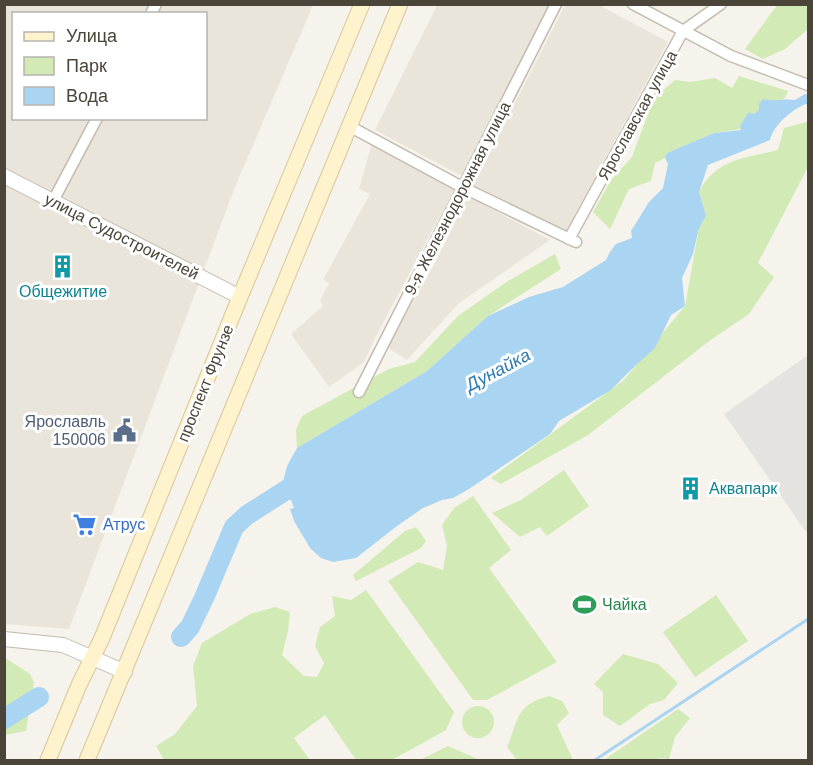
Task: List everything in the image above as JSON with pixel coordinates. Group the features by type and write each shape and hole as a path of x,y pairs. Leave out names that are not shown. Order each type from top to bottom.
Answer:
{"main road":[{"name":"проспект Фрунзе","path":"48,760 93,657 362,4"},
{"path":"87,760 400,4"}],"street":[{"name":"9-я Железнодорожная улица","path":"359,392 556,4"},
{"path":"633,4 731,56 808,84"},
{"name":"Ярославская улица","path":"462,188 573,240 683,31 721,4"},
{"path":"53,201 96,120"},
{"path":"349,126 462,188"},
{"name":"улица Судостроителей","path":"4,176 240,297"},
{"path":"4,639 63,645 125,672"}],"shaded area":[{"path":"4,5 313,5 235,187 69,629 5,624"},
{"path":"437,5 550,5 462,176 375,130"},
{"path":"565,5 599,5 668,42 566,231 473,185"},
{"path":"372,143 455,188 364,362 329,387 291,334 323,306 320,301 329,283 323,280 370,194 359,189"},
{"path":"468,196 550,240 459,303 407,360 387,347 436,261"},
{"path":"808,355 808,530 806,532 724,414"}],"green space":[{"path":"777,5 808,5 808,29 785,49 763,59 745,49"},
{"path":"739,76 788,91 785,98 754,114 748,114 740,126 741,129 714,133 667,153 665,158 655,163 651,181 629,189 610,229 593,212 611,180 632,157 654,98 675,80 690,82 715,78 732,88"},
{"path":"807,122 808,167 758,263 774,277 749,314 712,339 588,435 501,484 491,478 624,380 685,306 699,228 706,216 699,192 706,181 714,172 732,162 778,150 784,128"},
{"path":"555,254 561,269 488,316 427,371 297,448 296,430 302,416 389,369 415,362 458,316 508,281"},
{"path":"564,470 589,506 547,536 540,527 520,537 492,513 521,500"},
{"path":"473,496 511,550 489,568 557,662 487,700 473,700 388,581 418,562 443,570 447,546 442,525 454,508"},
{"path":"416,527 426,541 421,548 356,581 353,575 405,531"},
{"path":"366,590 454,712 446,730 392,760 356,760 325,715 294,738 310,760 164,760 156,746 175,734 197,706 193,666 202,643 250,614 275,607 290,612 282,655 304,676 317,677 324,663 315,646 320,627 335,616 332,596 351,600"},
{"path":"716,595 748,641 695,677 663,632"},
{"path":"623,654 658,664 678,683 664,700 650,704 620,726 603,715 603,692 594,684"},
{"path":"4,657 30,674 34,682 26,731 5,735"},
{"path":"549,696 562,701 569,713 557,725 573,760 517,760 507,747 520,715 530,704"},
{"path":"478,706 490,710 494,722 490,734 478,738 466,734 462,722 466,710"},
{"path":"678,709 690,718 675,737 669,759 604,760"},
{"path":"448,746 480,760 420,760"}],"water":[{"path":"808,94 808,105 805,104 789,114 775,129 770,140 708,165 699,192 706,216 699,228 693,254 682,278 685,306 671,315 655,348 611,390 559,421 550,434 469,489 453,498 423,508 356,558 333,562 321,558 310,548 294,521 290,509 294,508 291,500 280,494 287,466 297,448 427,371 488,316 529,297 563,287 606,260 616,244 632,238 631,231 649,202 663,188 668,164 665,158 667,153 714,133 741,130 740,126 748,113 754,114 759,110 759,104 763,99 795,100"}],"waterway":[{"name":"Дунайка","path":"181,637 190,627 204,598 234,527 247,515 302,480"},
{"path":"595,760 808,619"},
{"name":"Дунайка","path":"4,719 39,697"}],"place":[{"name":"Общежитие","path":"63,266"},
{"name":"Ярославль 150006","path":"124,430"},
{"name":"Аквапарк","path":"691,488"},
{"name":"Атрус","path":"85,524"},
{"name":"Чайка","path":"584,604"}]}
